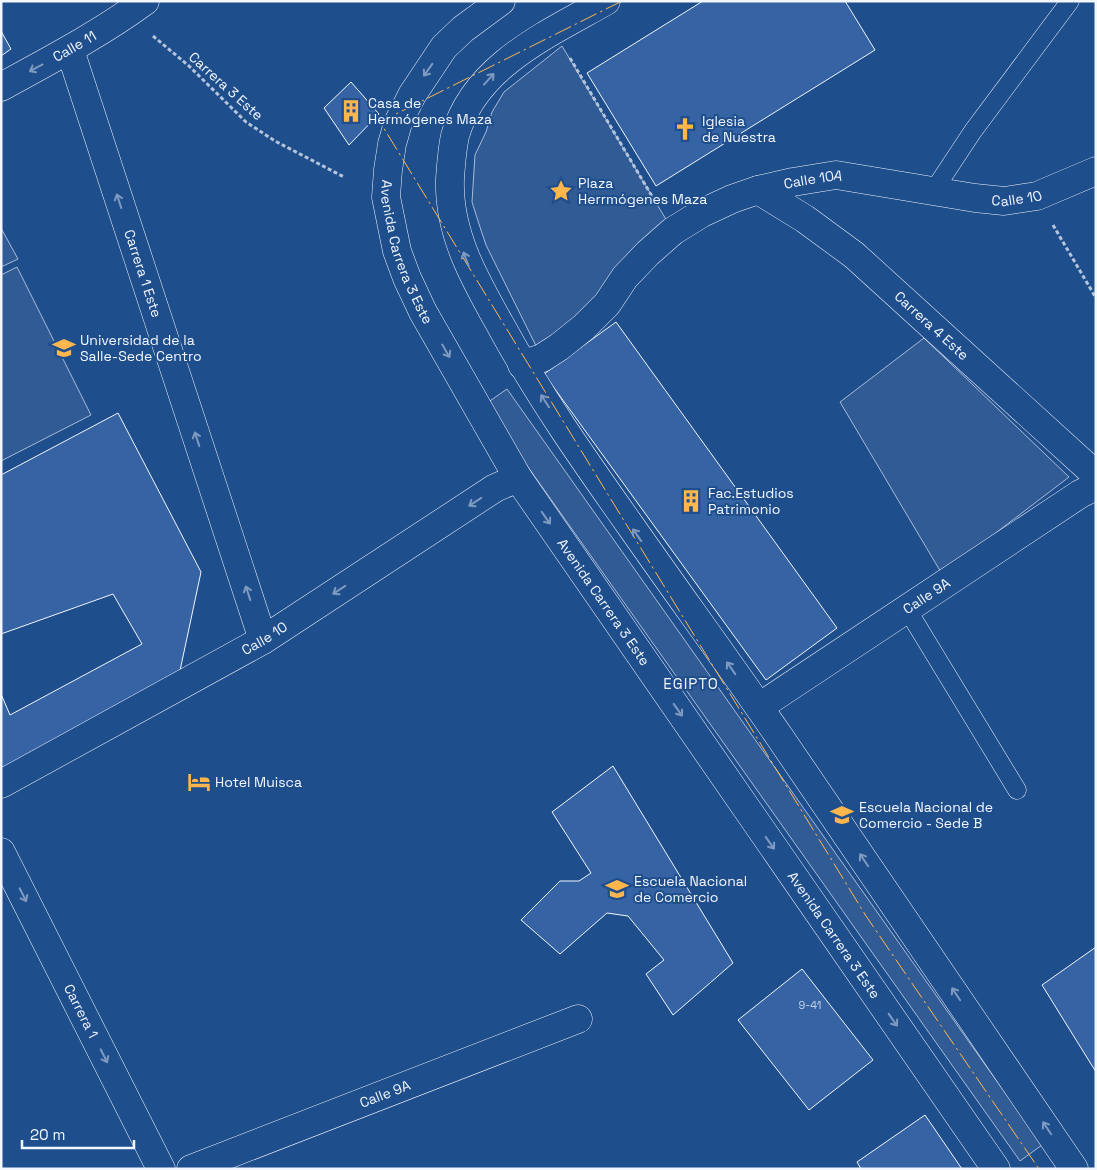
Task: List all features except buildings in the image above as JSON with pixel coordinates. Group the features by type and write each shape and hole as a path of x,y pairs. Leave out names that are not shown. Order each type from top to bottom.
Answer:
{"street":[{"name":"Avenida Carrera 3 Este","path":"501,1 463,29 444,47 412,95 398,124 392,144 386,197 397,251 423,312 518,478 996,1169"},
{"path":"606,1 553,31 502,65 475,95 465,113 456,136 450,181 451,205 466,259 522,365 578,452 759,708 1074,1169"},
{"name":"Calle 11","path":"1,87 70,50 137,8"},
{"name":"Carrera 1 Este","path":"70,50 263,640"},
{"name":"Calle 10","path":"934,190 975,198 1004,201 1037,196 1096,172"},
{"name":"Calle 10A","path":"522,365 542,358 584,327 606,304 648,252 674,231 702,213 732,199 758,190 836,175 934,190"},
{"name":"Carrera 4 Este","path":"758,190 806,219 854,255 1096,475"},
{"name":"Calle 10","path":"1,784 263,640 496,488 518,478"},
{"name":"Calle 9A","path":"759,708 1080,494 1096,486"},
{"name":"Carrera 1","path":"1,852 161,1169"},
{"name":"Calle 9A","path":"191,1169 578,1019"}],"lane":[{"path":"934,190 973,132 1070,1"},
{"path":"907,609 1017,790"}],"path":[{"name":"Carrera 3 Este","path":"137,8 189,66 246,122 275,141 344,177"},
{"path":"553,31 674,231"},
{"path":"1037,196 1096,298"}],"shaded area":[{"name":"Plaza Herrmógenes Maza","path":"562,46 673,231 542,358 486,245 479,224 472,202 475,155 486,132 492,112 504,92"},
{"path":"1,228 18,259 1,267"},
{"path":"17,267 91,415 1,461 1,275"},
{"path":"924,338 1069,477 942,574 840,402"},
{"path":"507,389 1042,1145 1020,1161 484,405"}],"power":[{"path":"622,1 380,122 866,916 1039,1169"}],"place":[{"name":"Casa de Hermógenes Maza","path":"351,111"},
{"name":"Iglesia de Nuestra","path":"685,129"},
{"name":"Plaza Herrmógenes Maza","path":"561,191"},
{"name":"Universidad de la Salle-Sede Centro","path":"64,348"},
{"name":"Fac.Estudios Patrimonio","path":"691,501"},
{"name":"Hotel Muisca","path":"199,782"},
{"name":"Escuela Nacional de Comercio - Sede B","path":"842,815"},
{"name":"Escuela Nacional de Comercio","path":"617,889"}],"district":[{"name":"EGIPTO","path":"691,683"}]}
